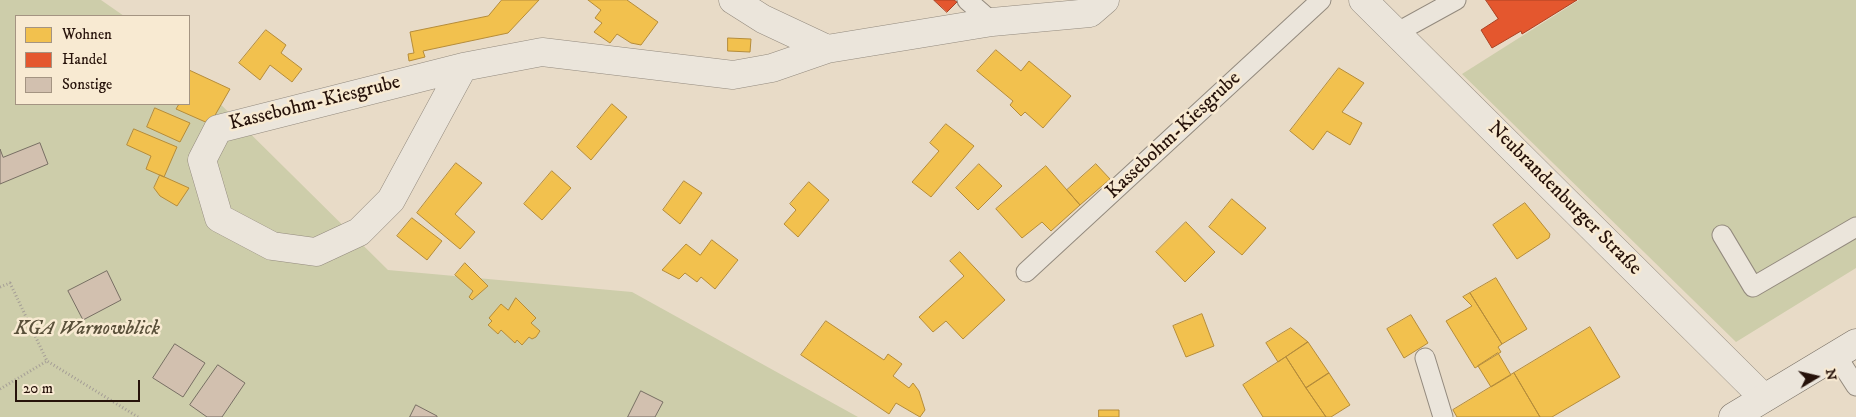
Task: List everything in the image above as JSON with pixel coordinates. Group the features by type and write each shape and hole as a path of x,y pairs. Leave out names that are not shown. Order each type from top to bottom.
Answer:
{"street":[{"path":"733,0 763,19 827,50"},
{"name":"Kassebohm-Kiesgrube","path":"463,67 391,200 359,232 316,252 272,246 219,218 202,160 218,129 463,67 542,52 733,75 772,68 827,50 992,22 1090,13 1105,0"},
{"name":"Neubrandenburger Straße","path":"1363,0 1764,398"},
{"path":"1733,417 1846,349"}],"lane":[{"path":"966,0 992,22"},
{"name":"Kassebohm-Kiesgrube","path":"1026,272 1321,0"},
{"path":"1396,33 1456,0"},
{"path":"1722,235 1753,287 1856,227"},
{"path":"1846,349 1856,386"},
{"path":"1425,358 1443,417"}],"path":[{"path":"0,287 10,283 47,361 138,417"},
{"path":"0,389 47,361"}],"green space":[{"name":"KGA Warnowblick","path":"0,0 101,0 123,15 15,15 15,105 190,105 190,74 388,270 632,292 858,417 0,417"},
{"path":"1579,0 1856,0 1856,268 1736,342 1462,74"}],"building: Wohnen":[{"path":"502,0 539,0 508,33 423,51 425,57 409,61 408,54 414,53 410,32 488,16"},
{"path":"588,0 627,0 658,22 641,45 631,43 617,34 610,43 594,32 602,23 595,18 601,10"},
{"path":"266,30 286,45 281,53 302,69 292,82 270,65 260,80 239,63"},
{"path":"728,38 751,39 750,52 728,51"},
{"path":"996,50 1021,71 1029,61 1071,96 1043,128 1025,112 1021,116 1010,105 1013,101 977,71"},
{"path":"1339,68 1364,83 1342,112 1362,123 1350,145 1327,131 1313,150 1290,131"},
{"path":"190,70 230,89 210,124 176,109 178,105 190,105"},
{"path":"612,104 627,117 591,160 577,147"},
{"path":"155,108 190,123 180,142 147,127"},
{"path":"946,124 974,146 931,197 912,182 939,151 930,143"},
{"path":"134,129 177,147 164,177 146,169 151,156 127,145"},
{"path":"456,163 482,183 455,214 475,232 460,249 417,213"},
{"path":"979,164 1002,186 978,210 956,188"},
{"path":"1096,164 1110,179 1080,205 1067,190"},
{"path":"1046,166 1080,205 1051,231 1042,222 1022,238 996,209"},
{"path":"552,171 571,188 542,220 524,204"},
{"path":"160,175 189,188 177,206 160,196 154,188"},
{"path":"684,181 702,193 680,224 663,210"},
{"path":"809,182 829,200 798,237 784,224 796,210 790,204"},
{"path":"1232,199 1266,228 1242,255 1209,227"},
{"path":"1525,203 1550,234 1549,238 1517,259 1493,225"},
{"path":"412,218 442,241 427,260 397,236"},
{"path":"1186,222 1215,252 1185,282 1156,252"},
{"path":"712,240 738,260 715,289 701,277 697,282 685,273 679,279 662,270 686,244 700,255"},
{"path":"960,252 1005,300 963,339 946,321 933,332 919,317 964,276 950,261"},
{"path":"465,263 488,286 472,300 469,297 473,291 455,275"},
{"path":"1496,278 1527,329 1502,344 1470,293"},
{"path":"1470,293 1502,344 1498,347 1501,352 1475,368 1446,321 1472,306 1463,297"},
{"path":"516,298 536,318 531,323 540,331 536,337 532,339 529,337 522,345 517,340 515,343 501,330 498,334 488,325 492,321 489,318 501,304 508,310"},
{"path":"1202,314 1214,346 1186,357 1173,326"},
{"path":"1411,315 1428,343 1404,358 1387,329"},
{"path":"826,321 884,360 888,354 902,364 893,376 909,388 913,383 919,391 925,410 920,417 896,403 889,414 801,355"},
{"path":"1590,327 1620,377 1552,417 1540,417 1514,373"},
{"path":"1291,328 1308,342 1278,362 1266,343"},
{"path":"1308,342 1329,373 1306,388 1286,357"},
{"path":"1498,353 1511,375 1491,387 1478,366"},
{"path":"1286,357 1326,417 1263,417 1243,385"},
{"path":"1329,373 1350,405 1331,417 1326,417 1306,388"},
{"path":"1514,373 1540,417 1457,417 1453,410"},
{"path":"1099,410 1119,410 1119,417 1099,417"}],"building: Handel":[{"path":"934,0 954,0 957,2 947,12"},
{"path":"1486,0 1577,0 1522,34 1521,31 1492,48 1481,30 1498,19"}],"building: Sonstige":[{"path":"40,143 48,164 0,184 0,149 3,157"},
{"path":"107,271 121,300 83,320 68,291"},
{"path":"175,344 205,363 183,397 153,378"},
{"path":"218,365 245,383 222,417 207,417 190,405"},
{"path":"641,391 663,402 655,417 628,417"},
{"path":"416,405 437,416 437,417 410,417"}]}
